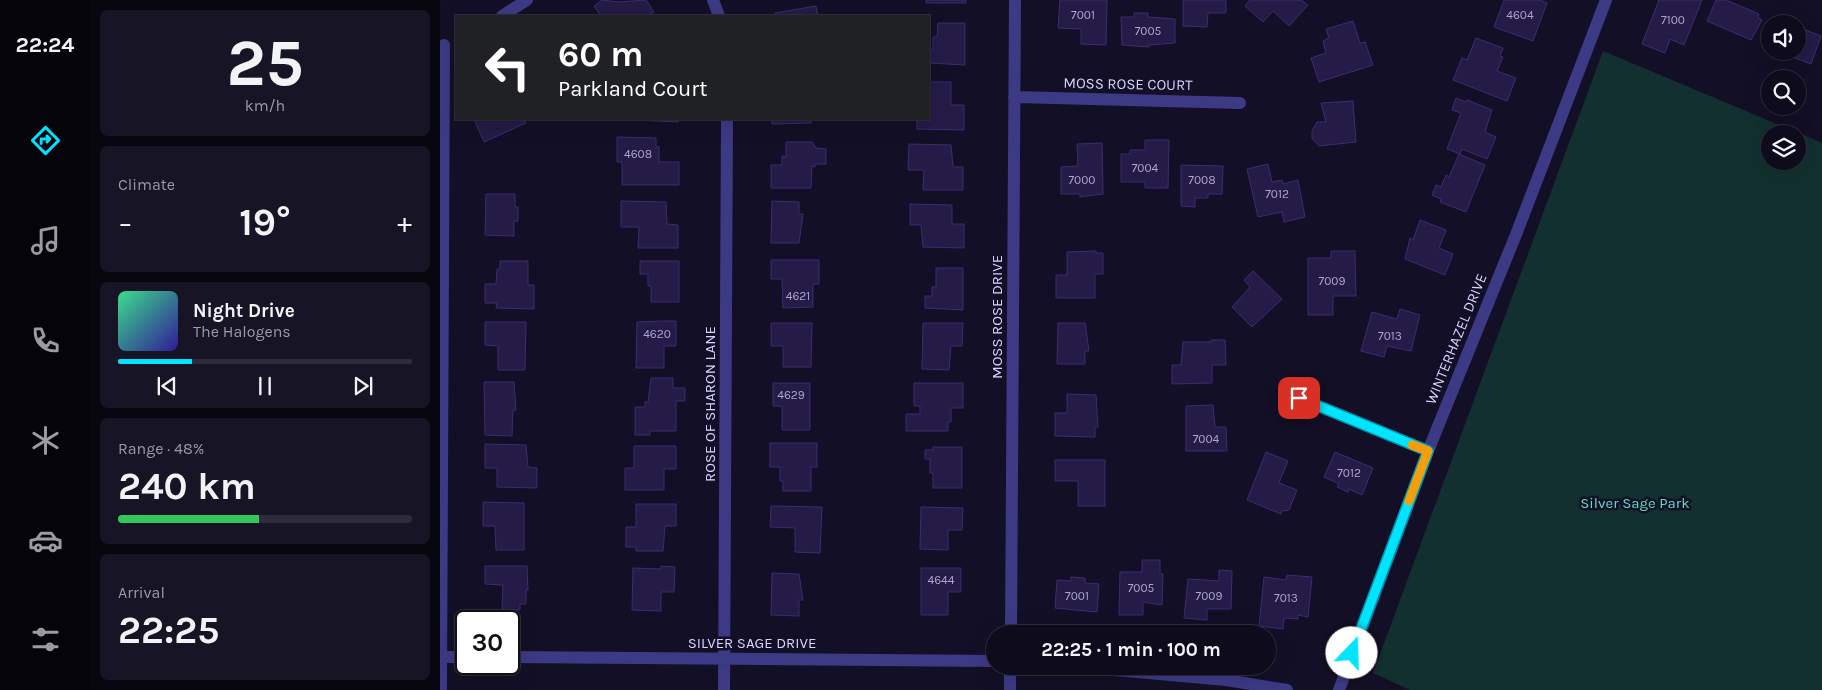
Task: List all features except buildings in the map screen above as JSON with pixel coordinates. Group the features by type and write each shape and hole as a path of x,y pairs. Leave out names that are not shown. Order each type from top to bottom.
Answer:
{"street":[{"path":"713,0 719,15"},
{"name":"MOSS ROSE DRIVE","path":"1010,625 1015,0"},
{"name":"WINTERHAZEL DRIVE","path":"1339,690 1428,451 1518,232 1606,0"},
{"path":"503,15 522,1"},
{"path":"441,690 447,44"},
{"name":"MOSS ROSE COURT","path":"1014,97 1240,102"},
{"name":"ROSE OF SHARON LANE","path":"724,690 727,120"},
{"path":"1299,398 1428,451"},
{"path":"441,657 455,657"},
{"name":"SILVER SAGE DRIVE","path":"520,657 986,661"},
{"path":"1010,675 1010,690"},
{"path":"1170,675 1226,680 1287,690"}],"green space":[{"name":"Silver Sage Park","path":"1603,51 1779,125 1761,125 1761,170 1806,170 1806,136 1822,143 1822,690 1410,690 1373,673"}],"slow traffic":[{"path":"1409,501 1428,451 1412,445"}],"route":[{"path":"1299,398 1428,451 1352,653"}]}
